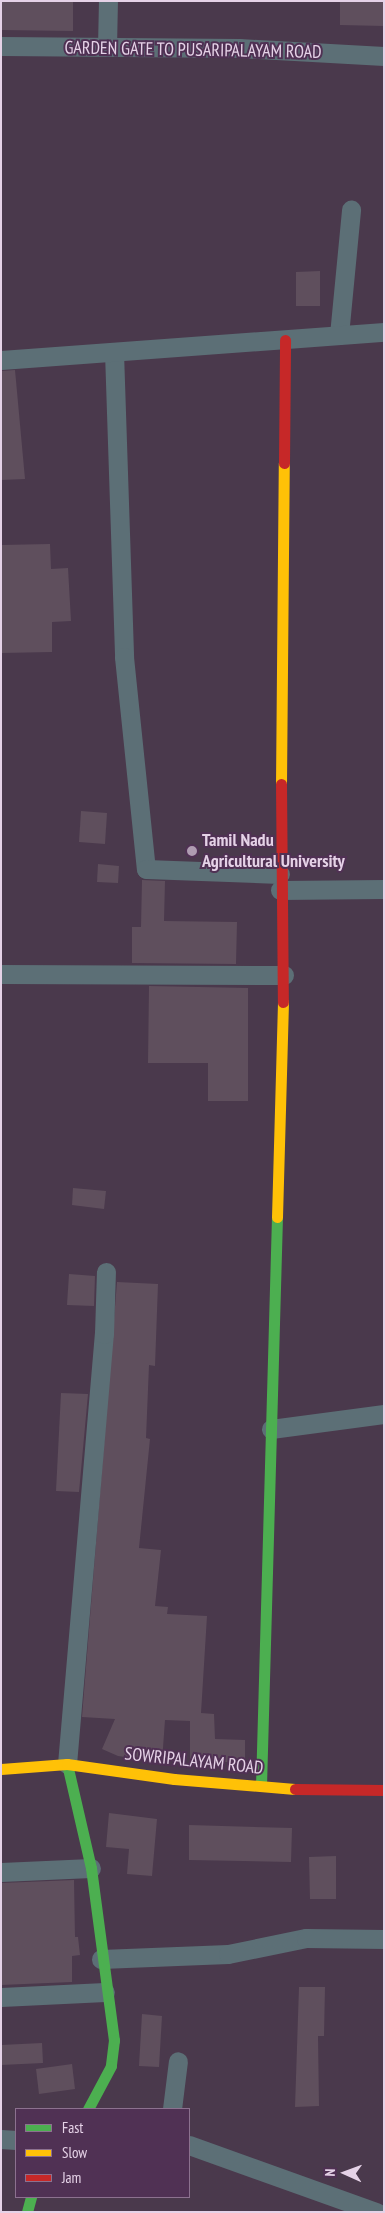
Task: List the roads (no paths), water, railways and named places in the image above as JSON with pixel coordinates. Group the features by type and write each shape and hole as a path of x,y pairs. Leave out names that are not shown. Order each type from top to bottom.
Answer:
{"street":[{"path":"107,47 108,1"},
{"name":"GARDEN GATE TO PUSARIPALAYAM ROAD","path":"1,46 107,47 384,56"},
{"path":"340,335 351,210"},
{"path":"1,360 384,332"},
{"path":"261,1786 284,975 280,882 285,340"},
{"path":"114,352 124,657 146,869 280,882 384,889"},
{"path":"1,974 284,975"},
{"path":"90,2108 111,2066 114,2040 101,1959 91,1868 67,1764 103,1352 106,1272"},
{"path":"271,1429 384,1414"},
{"name":"SOWRIPALAYAM ROAD","path":"1,1769 67,1764 261,1786 384,1790"},
{"path":"1,1872 91,1868"},
{"path":"101,1959 228,1954 306,1938 384,1939"},
{"path":"1,1997 106,1992"},
{"path":"172,2108 178,2061"},
{"path":"1,2139 15,2140"},
{"path":"190,2145 376,2212"},
{"path":"27,2212 31,2198"}],"place":[{"name":"Tamil Nadu Agricultural University","path":"192,851"}]}
